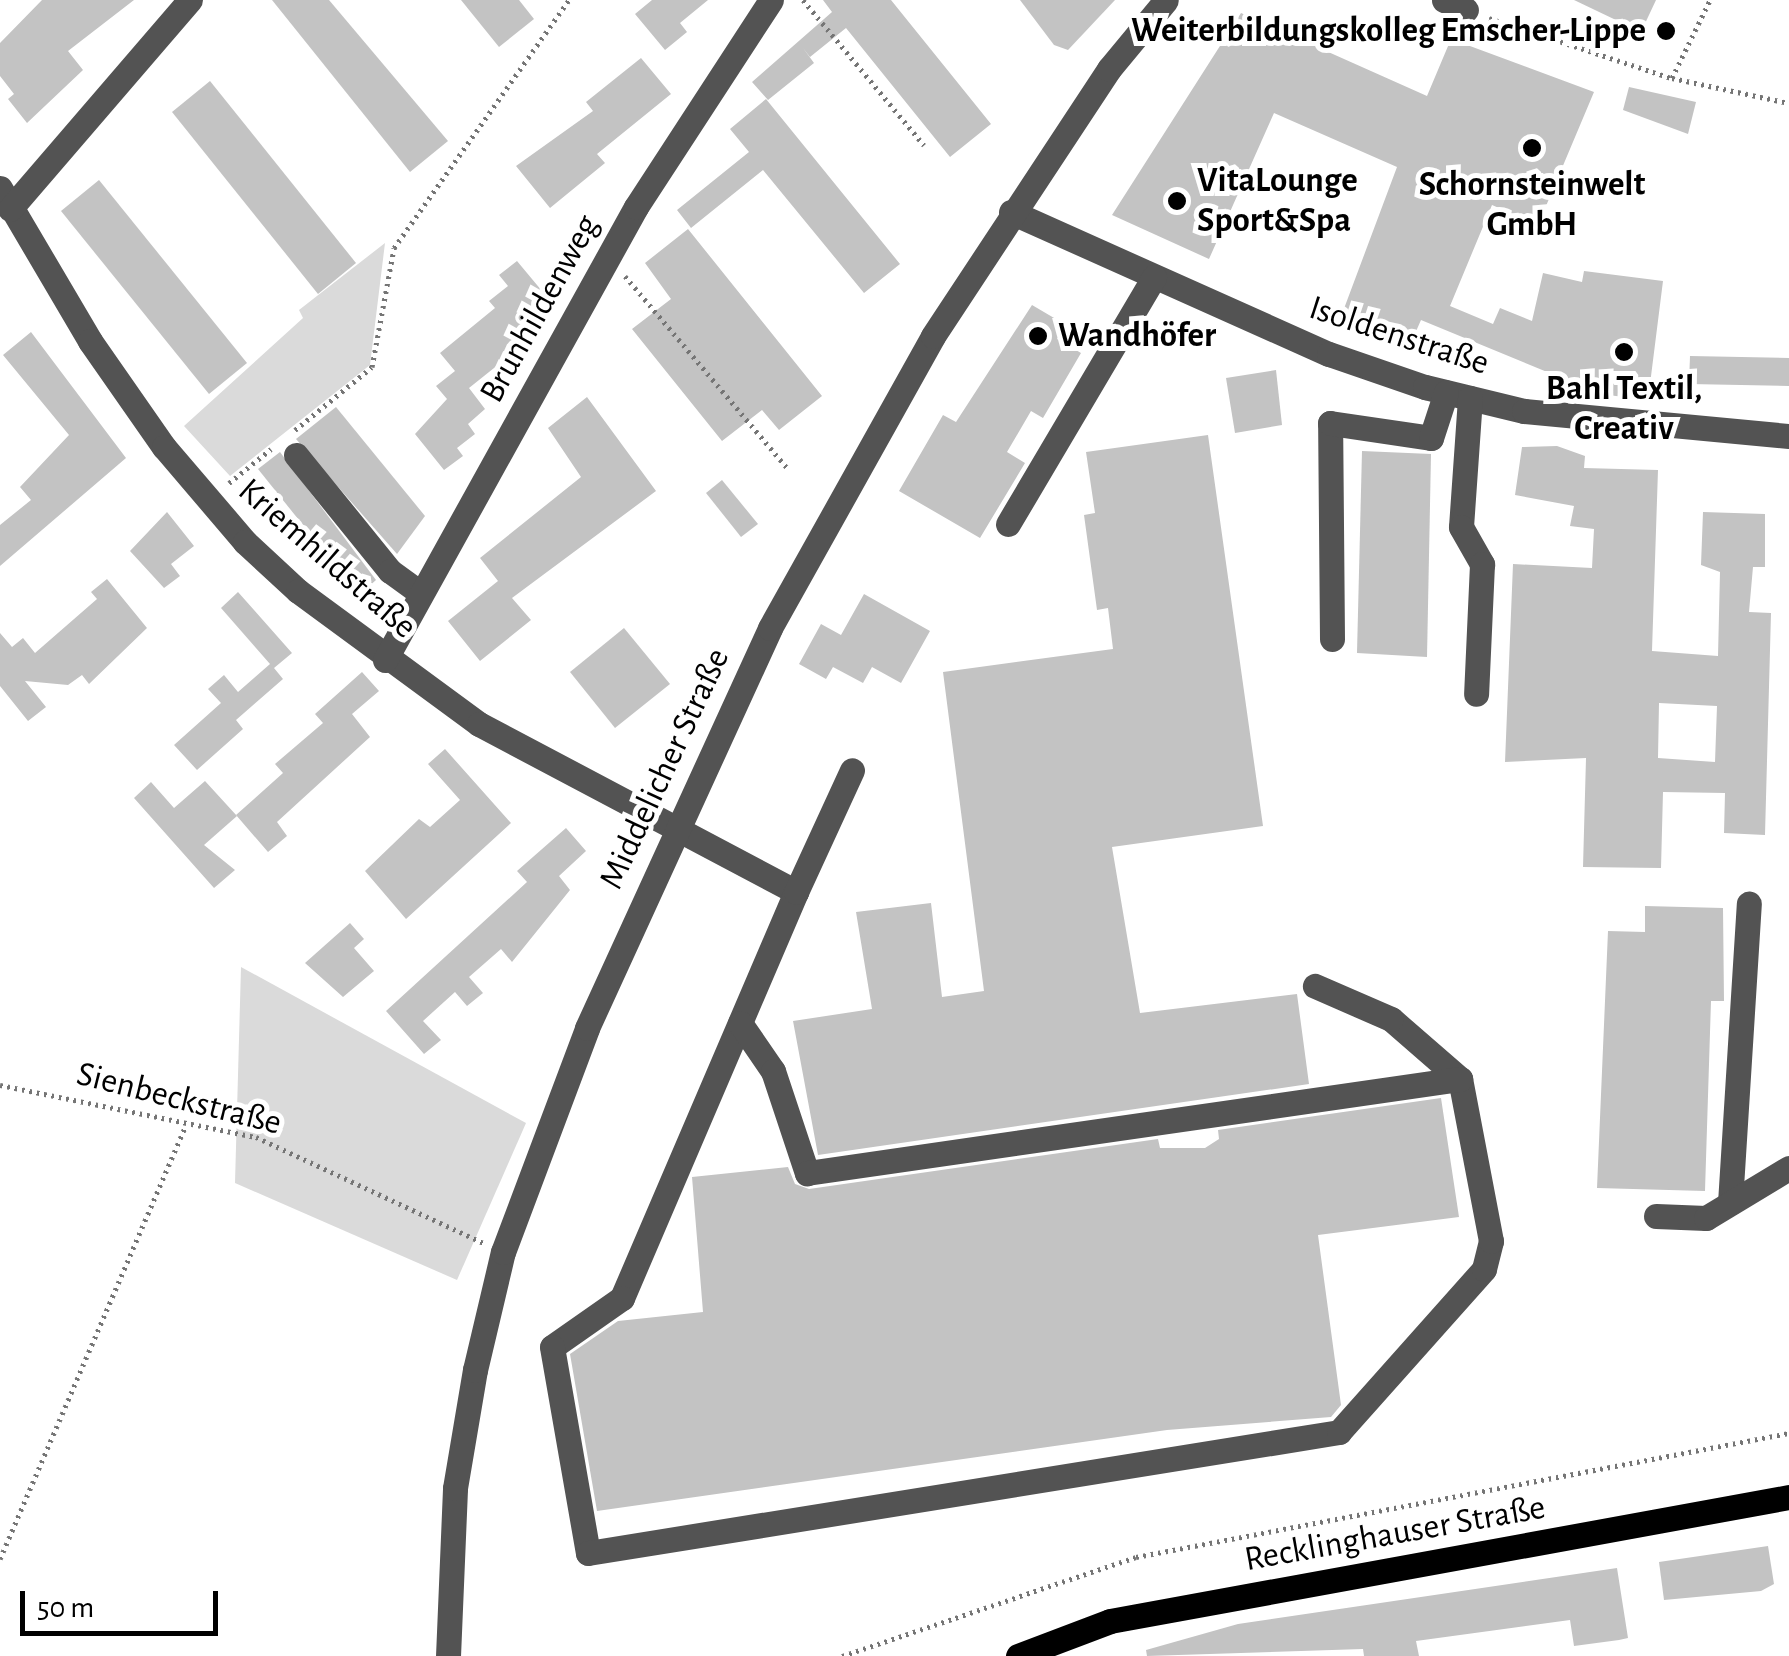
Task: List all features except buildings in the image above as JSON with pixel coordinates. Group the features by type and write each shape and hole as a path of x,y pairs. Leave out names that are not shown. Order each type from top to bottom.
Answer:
{"main road":[{"name":"Recklinghauser Straße","path":"1018,1656 1110,1620 1789,1497"}],"street":[{"path":"5,198 190,0"},
{"name":"Brunhildenweg","path":"386,660 605,266 770,0"},
{"name":"Middelicher Straße","path":"448,1656 455,1488 504,1252 587,1028 676,824 770,628 1011,212 1166,0"},
{"name":"Kriemhildstraße","path":"5,198 90,341 208,501 272,566 386,660 528,752 676,824 796,892"},
{"name":"Isoldenstraße","path":"1011,212 1329,354 1458,395 1672,430 1789,436"},
{"path":"1008,524 1154,276"},
{"path":"1332,639 1330,423 1431,438 1458,395"},
{"path":"1458,395 1461,527 1482,564 1476,694"},
{"path":"296,455 390,571 420,593"},
{"path":"852,770 622,1298 552,1347 588,1553 1339,1432 1484,1269 1491,1240 1460,1079 1391,1019 1315,986"},
{"path":"1730,1203 1749,904"},
{"path":"740,1023 773,1071 808,1173 1460,1079"},
{"path":"1656,1216 1706,1218 1789,1168"}],"path":[{"path":"208,501 372,367 394,248 569,0"},
{"path":"803,0 924,145"},
{"path":"1672,78 1710,0"},
{"path":"1455,5 1672,78 1789,103"},
{"path":"605,266 636,282 789,470"},
{"name":"Sienbeckstraße","path":"0,1085 118,1104 186,1126 256,1137 504,1252"},
{"path":"0,1558 186,1126"},
{"path":"842,1656 1136,1557 1789,1433"}],"shaded area":[{"path":"385,243 370,365 230,476 184,426 303,318 299,310"},
{"path":"241,967 526,1123 457,1280 235,1183"}],"place":[{"name":"Weiterbildungskolleg Emscher-Lippe","path":"1666,31"},
{"name":"Schornsteinwelt GmbH","path":"1532,148"},
{"name":"VitaLounge Sport&Spa","path":"1177,201"},
{"name":"Wandhöfer","path":"1038,336"},
{"name":"Bahl Textil, Creativ","path":"1624,352"}]}
